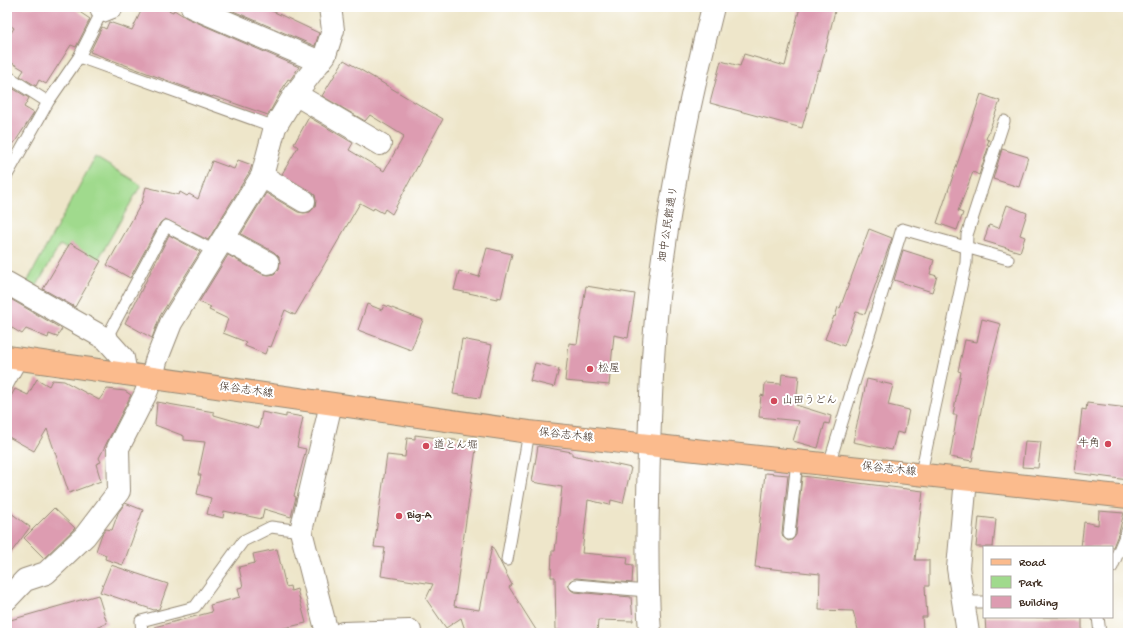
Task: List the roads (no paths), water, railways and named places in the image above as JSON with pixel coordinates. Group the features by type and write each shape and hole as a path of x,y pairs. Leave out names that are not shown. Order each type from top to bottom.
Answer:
{"main road":[{"name":"保谷志木線","path":"14,358 529,432 921,473 1128,497"}],"street":[{"path":"192,7 320,62"},
{"path":"7,599 25,580 46,573 86,536 119,491 118,448 152,378 156,361 171,323 262,176 275,127 295,94 325,55 333,30 330,7"},
{"name":"畑中公民館通り","path":"650,633 647,591 648,445 659,289 676,180 695,79 713,7"},
{"path":"295,94 380,144"},
{"path":"262,176 304,200"},
{"path":"220,245 268,263"},
{"path":"7,284 106,339 123,358 126,374"},
{"path":"327,633 301,531 331,404"},
{"path":"966,479 958,568 974,602 968,633"},
{"path":"344,633 410,631 410,633"}],"lane":[{"path":"7,175 48,102 79,57 107,9"},
{"path":"79,57 275,127"},
{"path":"7,76 48,102"},
{"path":"921,473 966,263 967,235 1004,121"},
{"path":"106,339 166,226 220,245"},
{"path":"829,464 902,229 1008,259"},
{"path":"7,386 14,358"},
{"path":"507,560 529,432"},
{"path":"789,534 797,461"},
{"path":"142,633 141,621 195,607 243,541 270,527 301,531"},
{"path":"1113,564 1128,529"},
{"path":"576,585 647,591"},
{"path":"1098,618 1100,633"}],"place":[{"name":"松屋","path":"590,369"},
{"name":"山田うどん","path":"774,401"},
{"name":"牛角","path":"1108,444"},
{"name":"道とん堀","path":"426,446"},
{"name":"Big-A","path":"399,516"}]}
